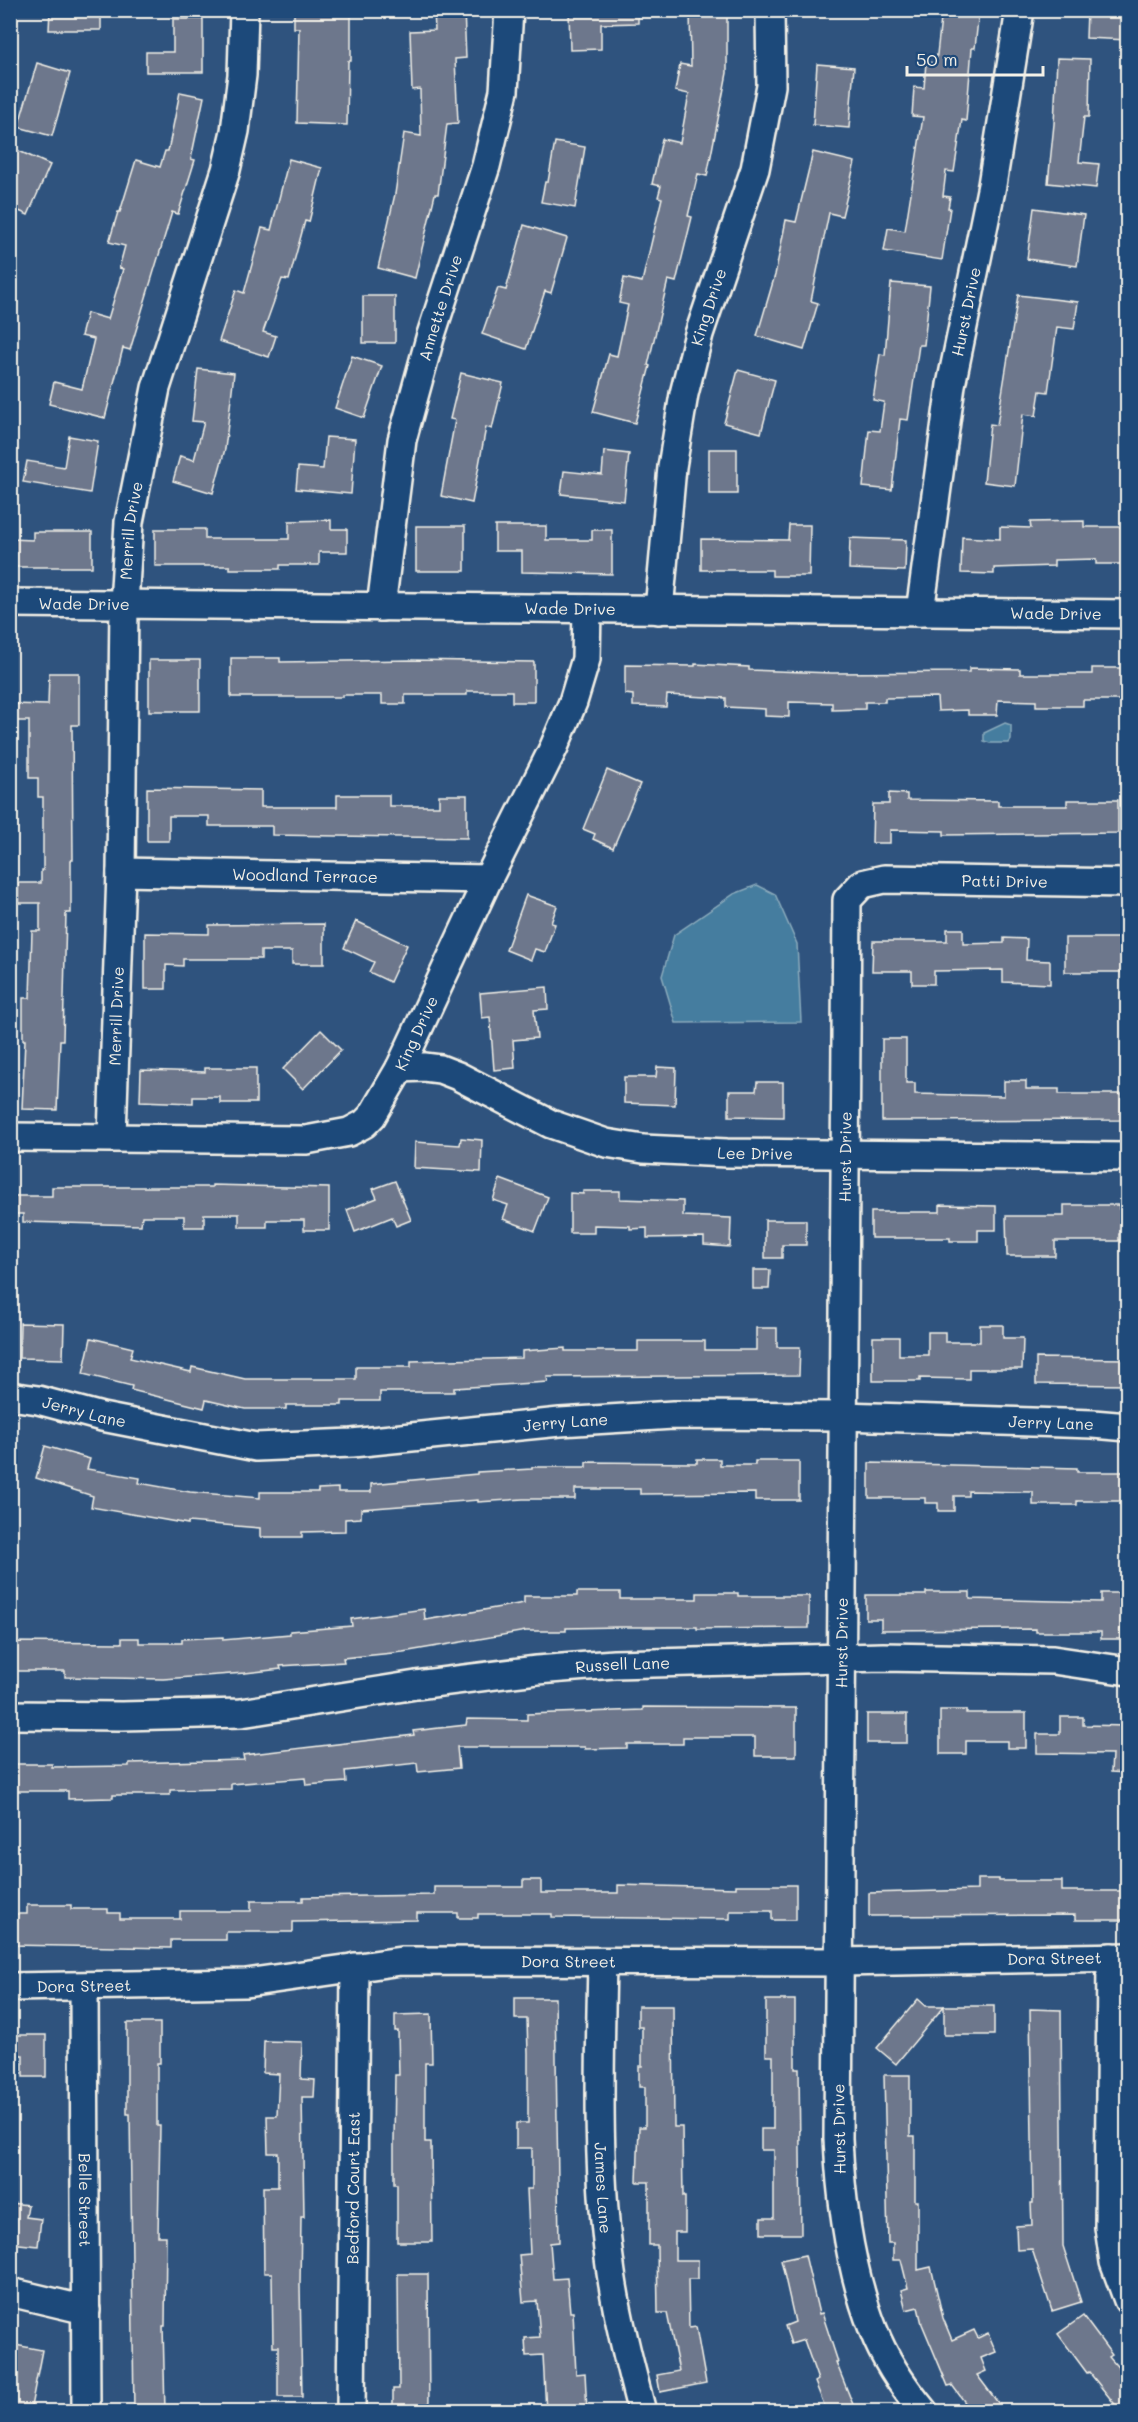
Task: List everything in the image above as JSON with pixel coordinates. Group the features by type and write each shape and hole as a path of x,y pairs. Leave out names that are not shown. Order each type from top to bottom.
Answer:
{"street":[{"name":"Merrill Drive","path":"112,1136 121,872 123,604 129,522 156,388 226,170 235,131 242,75 244,10"},
{"name":"Annette Drive","path":"381,607 402,440 430,338 486,166 504,91 509,10"},
{"name":"King Drive","path":"659,610 672,467 684,394 699,334 755,169 771,86 770,10"},
{"name":"Hurst Drive","path":"920,612 951,385 992,185 1020,10"},
{"name":"Wade Drive","path":"10,603 1128,614"},
{"name":"King Drive","path":"10,1137 112,1136 306,1140 349,1132 364,1124 372,1116 400,1068 488,879 554,747 573,702 586,659 587,609"},
{"name":"Woodland Terrace","path":"121,872 488,879"},
{"name":"Hurst Drive","path":"884,879 862,884 847,900 838,2139 840,2185 859,2285 874,2331 894,2369 924,2412"},
{"name":"Patti Drive","path":"884,879 1128,883"},
{"name":"Lee Drive","path":"400,1068 440,1069 551,1124 606,1143 643,1149 844,1155 1128,1157"},
{"name":"Jerry Lane","path":"10,1396 38,1400 102,1417 256,1447 352,1443 560,1422 673,1415 842,1416 1128,1427"},
{"name":"Russell Lane","path":"10,1715 122,1716 241,1713 416,1685 548,1669 614,1664 840,1658 1053,1660 1128,1671"},
{"name":"Dora Street","path":"10,1987 246,1983 401,1961 839,1962 1119,1957"},
{"path":"1119,1957 1109,2228 1114,2262 1128,2300"},
{"name":"James Lane","path":"602,1962 600,2108 604,2213 611,2273 642,2412"},
{"name":"Bedford Court East","path":"351,2412 355,1967"},
{"name":"Belle Street","path":"84,1987 86,2412"},
{"path":"10,2292 86,2310"}],"water":[{"path":"1005,723 1011,725 1009,743 984,741 984,733"},
{"path":"757,885 775,894 797,944 801,1022 676,1023 662,976 674,935 734,894"}],"building":[{"path":"50,10 101,10 101,30 49,30"},
{"path":"294,10 351,10 347,125 297,123 299,28 294,28"},
{"path":"434,10 464,10 466,58 455,59 458,123 447,124 438,194 435,194 415,278 378,268 395,194 404,133 421,136 420,89 412,90 410,31 435,30"},
{"path":"569,10 638,10 638,23 601,24 601,49 570,50"},
{"path":"690,10 727,10 727,73 707,176 698,174 688,216 692,217 676,282 668,280 635,423 593,412 609,354 617,356 628,305 619,303 624,278 642,282 662,198 658,197 661,186 652,184 662,139 680,143 689,94 675,91 680,64 691,66"},
{"path":"942,10 979,10 975,48 972,48 966,121 962,120 954,172 946,171 943,196 950,197 948,208 950,208 942,260 884,251 888,228 905,231 923,117 912,116 914,87 924,88 926,62 936,63"},
{"path":"1125,10 1128,40 1086,38 1087,11"},
{"path":"173,19 203,19 203,72 146,72 146,52 173,52"},
{"path":"1057,58 1090,59 1089,117 1084,117 1079,162 1099,164 1096,188 1048,183"},
{"path":"37,63 70,73 52,136 18,127"},
{"path":"817,64 854,67 849,128 813,125"},
{"path":"180,92 204,97 191,159 195,160 178,214 172,212 130,350 123,348 105,418 49,404 54,382 82,389 94,339 81,336 87,313 108,319 123,269 119,268 125,246 109,242 118,212 120,212 136,160 160,167 165,151 168,151"},
{"path":"555,142 585,147 575,208 541,202 545,182 548,182"},
{"path":"10,147 50,165 28,215 10,207"},
{"path":"813,152 855,162 842,216 829,213 811,301 818,303 804,350 757,336 775,275 786,220 796,222"},
{"path":"289,159 322,168 309,222 305,221 289,280 282,279 263,332 276,336 269,357 219,341 236,290 244,293 262,228 271,230"},
{"path":"1034,208 1084,215 1077,266 1027,259"},
{"path":"524,225 567,238 551,293 545,291 526,349 482,334 498,288 506,290"},
{"path":"891,283 930,286 924,345 919,345 908,420 900,419 892,490 863,487 869,430 880,431 884,402 873,400 880,354 885,355"},
{"path":"1018,295 1078,302 1074,329 1057,327 1048,392 1040,391 1036,416 1023,414 1015,486 984,482 990,424 997,425"},
{"path":"363,296 395,296 395,343 363,343"},
{"path":"352,356 382,366 364,418 335,408"},
{"path":"198,369 234,373 225,449 213,493 173,481 180,456 194,460 204,422 192,421"},
{"path":"738,370 775,380 761,433 724,423"},
{"path":"461,373 503,383 492,429 486,427 472,503 441,496 455,420 450,419"},
{"path":"69,436 98,441 90,493 23,482 27,461 64,467"},
{"path":"326,437 355,439 351,494 296,489 298,467 323,469"},
{"path":"709,449 737,449 737,494 709,494"},
{"path":"604,451 629,454 624,501 561,494 564,471 602,475"},
{"path":"331,520 331,529 347,529 347,552 319,552 319,565 280,565 280,569 155,566 155,529 205,529 205,539 289,539 289,521"},
{"path":"1084,521 1084,527 1128,527 1128,564 1096,564 1096,559 1054,560 1054,566 994,568 994,574 961,573 962,537 1000,539 1000,527 1031,528 1030,522"},
{"path":"789,525 810,525 809,576 772,576 772,570 701,570 701,539 788,540"},
{"path":"416,526 465,526 465,571 416,571"},
{"path":"495,526 546,526 546,540 592,540 592,530 612,530 612,574 522,572 522,551 495,551"},
{"path":"33,532 92,532 92,567 10,567 10,539 33,540"},
{"path":"850,538 906,540 905,571 849,569"},
{"path":"231,658 280,658 280,662 412,660 534,662 534,702 512,702 512,691 467,691 467,695 405,695 405,704 382,704 382,695 231,697"},
{"path":"149,660 200,660 200,711 149,711"},
{"path":"695,664 749,667 749,670 832,673 969,672 969,668 1020,669 1020,674 1092,674 1092,668 1128,668 1128,700 1083,700 1083,706 1036,706 1036,701 998,700 997,715 968,715 968,710 938,711 937,697 885,698 885,702 865,702 865,709 832,710 832,703 789,702 789,717 765,716 765,709 726,707 726,698 667,695 666,707 633,706 633,695 625,694 625,665 695,666"},
{"path":"49,673 79,673 79,725 72,725 71,913 66,913 63,1040 60,1040 57,1110 22,1109 25,1040 23,1040 23,998 30,998 32,931 40,931 40,903 18,903 18,883 41,883 43,797 38,797 38,778 29,778 29,721 10,721 10,704 48,705"},
{"path":"607,770 640,784 613,848 593,839 595,834 583,829"},
{"path":"147,788 261,790 261,807 337,807 337,795 389,795 389,806 439,806 439,795 467,795 467,838 272,835 272,826 209,826 209,816 169,816 169,841 147,841"},
{"path":"889,793 907,794 907,800 998,801 998,806 1067,806 1067,800 1118,800 1118,833 944,835 944,831 890,830 890,843 872,843 873,804 889,804"},
{"path":"526,895 557,906 551,923 555,924 545,952 535,949 531,960 506,950"},
{"path":"356,921 407,945 390,982 369,972 374,962 344,948"},
{"path":"324,924 324,964 292,964 292,951 261,951 261,959 183,959 183,966 166,965 166,989 145,989 145,933 209,934 209,925"},
{"path":"947,929 963,929 963,944 1004,943 1004,938 1027,939 1026,960 1050,961 1050,984 1003,982 1003,970 934,971 934,984 912,984 912,971 872,971 873,941 947,941"},
{"path":"1065,938 1122,938 1122,972 1065,972"},
{"path":"547,987 548,1009 534,1010 537,1038 513,1040 515,1068 494,1070 490,1017 482,1018 480,993"},
{"path":"321,1030 341,1050 303,1089 283,1069"},
{"path":"882,1039 906,1039 906,1083 915,1083 915,1094 1004,1096 1004,1081 1026,1081 1026,1089 1059,1089 1059,1094 1121,1094 1121,1120 882,1121"},
{"path":"657,1067 676,1068 675,1105 624,1103 624,1077 656,1077"},
{"path":"205,1068 256,1068 256,1103 220,1103 220,1097 193,1097 193,1103 140,1101 141,1070 205,1072"},
{"path":"757,1082 783,1082 783,1117 729,1116 729,1091 756,1091"},
{"path":"461,1138 482,1140 481,1172 414,1168 415,1142 460,1145"},
{"path":"500,1179 548,1197 535,1231 503,1219 508,1205 493,1200"},
{"path":"395,1181 411,1220 396,1226 392,1217 355,1232 347,1210 377,1198 373,1189"},
{"path":"212,1185 329,1188 329,1230 304,1230 304,1220 267,1220 267,1227 239,1227 239,1214 204,1214 204,1227 184,1227 184,1216 142,1216 141,1225 23,1222 23,1214 10,1214 10,1196 52,1196 52,1187 212,1187"},
{"path":"583,1191 620,1191 620,1199 683,1201 683,1216 731,1218 730,1247 704,1245 704,1237 647,1238 647,1228 630,1229 630,1226 594,1225 594,1233 570,1233 570,1193 583,1194"},
{"path":"940,1205 996,1206 996,1230 978,1230 978,1241 950,1241 950,1238 871,1238 871,1212 940,1212"},
{"path":"1064,1205 1119,1205 1119,1209 1128,1209 1128,1234 1119,1234 1119,1241 1055,1241 1055,1256 1007,1256 1006,1216 1064,1216"},
{"path":"765,1220 806,1220 806,1245 782,1245 782,1258 765,1258"},
{"path":"753,1270 770,1270 769,1289 753,1289"},
{"path":"20,1323 64,1324 63,1359 19,1358"},
{"path":"980,1325 1003,1325 1003,1338 1023,1338 1022,1369 969,1369 969,1379 920,1378 920,1381 873,1381 873,1337 899,1337 899,1355 928,1355 928,1332 945,1332 945,1342 980,1342"},
{"path":"756,1328 777,1328 777,1347 800,1347 799,1375 547,1377 548,1382 454,1388 454,1392 380,1392 380,1401 342,1401 342,1405 286,1405 286,1409 245,1409 206,1400 204,1408 131,1390 132,1386 83,1374 91,1338 133,1348 130,1358 191,1372 192,1367 245,1379 356,1379 356,1367 411,1367 411,1361 522,1358 522,1351 565,1348 565,1351 638,1351 638,1341 705,1341 705,1350 756,1350"},
{"path":"1036,1358 1128,1359 1128,1385 1036,1384"},
{"path":"45,1446 90,1459 87,1469 140,1478 139,1483 190,1492 260,1498 260,1492 318,1492 318,1489 338,1488 338,1492 371,1492 371,1484 477,1474 477,1472 532,1469 532,1467 586,1467 586,1462 697,1463 697,1459 720,1459 720,1465 755,1465 755,1461 799,1461 799,1500 755,1500 755,1493 640,1494 640,1489 575,1489 575,1499 478,1502 478,1500 361,1509 361,1518 345,1519 345,1531 302,1532 302,1537 260,1537 260,1528 188,1522 188,1524 91,1507 93,1496 36,1478"},
{"path":"869,1463 1077,1468 1077,1472 1128,1472 1128,1501 1077,1501 1077,1505 1033,1505 1033,1492 968,1491 968,1496 954,1496 954,1511 938,1511 938,1503 925,1503 925,1498 869,1498"},
{"path":"577,1592 620,1592 620,1599 697,1599 697,1593 738,1593 738,1596 809,1596 809,1628 620,1627 526,1631 403,1652 343,1658 344,1662 280,1666 281,1669 163,1679 65,1677 65,1671 10,1671 10,1642 122,1643 122,1638 139,1638 139,1643 182,1643 182,1639 223,1637 223,1640 352,1626 351,1619 424,1609 425,1620 524,1603 524,1596 577,1596"},
{"path":"926,1592 970,1592 970,1599 1101,1602 1101,1593 1128,1593 1128,1629 1120,1629 1120,1639 1101,1639 1101,1632 1036,1632 1036,1629 881,1630 881,1619 866,1619 866,1595 926,1595"},
{"path":"643,1707 796,1708 796,1756 755,1756 755,1737 683,1737 683,1744 627,1744 627,1748 457,1747 459,1768 418,1772 417,1763 345,1771 346,1782 306,1785 305,1778 231,1784 231,1789 170,1790 170,1795 113,1795 113,1798 68,1799 68,1791 10,1791 10,1764 52,1764 52,1767 129,1766 129,1763 244,1760 243,1755 414,1735 413,1731 466,1725 467,1719 527,1720 527,1714 643,1710"},
{"path":"940,1710 966,1710 966,1713 1026,1713 1026,1748 1007,1748 1007,1741 966,1741 966,1754 940,1754"},
{"path":"867,1714 907,1714 907,1743 867,1743"},
{"path":"1060,1717 1083,1717 1083,1725 1128,1726 1127,1773 1111,1772 1112,1754 1037,1753 1037,1734 1060,1734"},
{"path":"977,1879 1062,1881 1062,1891 1127,1891 1127,1920 1075,1920 1075,1915 869,1916 869,1893 977,1890"},
{"path":"523,1880 541,1880 541,1893 618,1893 618,1885 736,1888 736,1885 796,1885 796,1920 772,1920 772,1911 730,1911 730,1919 552,1917 552,1914 478,1914 478,1918 458,1918 458,1913 417,1913 417,1920 293,1922 293,1932 226,1932 226,1940 171,1940 171,1948 10,1945 10,1914 27,1914 27,1905 71,1905 71,1909 108,1909 108,1913 120,1913 120,1919 180,1919 180,1911 251,1911 251,1901 303,1901 303,1897 434,1895 434,1887 523,1887"},
{"path":"515,1998 555,1998 559,2242 550,2243 553,2279 567,2278 570,2312 573,2312 576,2374 585,2373 587,2412 546,2412 543,2355 526,2356 525,2338 540,2337 537,2301 523,2302 519,2255 530,2254 527,2189 532,2189 532,2148 516,2148 516,2123 528,2123 528,2053 527,2019 515,2019"},
{"path":"918,1999 926,2006 944,2006 896,2064 877,2048"},
{"path":"766,2000 795,2000 795,2069 799,2069 801,2234 761,2234 761,2218 774,2218 774,2150 761,2150 761,2129 773,2129 773,2056 766,2056"},
{"path":"638,2006 673,2006 674,2127 682,2127 683,2197 685,2197 685,2232 675,2232 675,2260 698,2260 698,2279 688,2279 689,2328 696,2327 706,2383 660,2392 657,2375 679,2371 667,2313 658,2313 657,2245 649,2245 649,2182 637,2182 639,2127 645,2127 645,2087 639,2087 639,2066 642,2066 642,2027 638,2027"},
{"path":"944,2006 994,2006 994,2035 944,2035"},
{"path":"1030,2009 1061,2010 1063,2246 1081,2302 1052,2311 1032,2249 1017,2250 1016,2226 1032,2225"},
{"path":"431,2014 432,2063 425,2063 425,2142 431,2142 432,2242 397,2242 394,2142 395,2075 399,2075 398,2031 395,2031 395,2015"},
{"path":"127,2023 160,2023 160,2063 157,2063 157,2126 160,2126 158,2236 166,2236 165,2326 163,2326 165,2412 134,2412"},
{"path":"11,2035 46,2035 46,2077 23,2077 23,2055 11,2055"},
{"path":"264,2041 302,2042 301,2079 315,2080 314,2097 302,2097 304,2217 301,2217 300,2285 302,2397 278,2397 278,2347 273,2347 272,2273 264,2273 263,2187 278,2187 278,2153 268,2153 267,2116 277,2116 279,2074 263,2073"},
{"path":"884,2075 910,2075 910,2136 915,2136 915,2201 918,2201 918,2270 931,2267 943,2318 952,2340 974,2330 978,2338 988,2333 996,2352 981,2358 986,2371 977,2375 1005,2412 972,2412 952,2385 948,2386 922,2324 918,2307 906,2310 901,2290 908,2288 901,2260 893,2260 893,2243 888,2243"},
{"path":"10,2203 28,2205 26,2217 41,2219 38,2246 10,2243"},
{"path":"805,2255 819,2314 822,2313 838,2362 836,2362 856,2412 827,2412 815,2382 818,2380 804,2340 791,2344 785,2326 795,2322 781,2260"},
{"path":"398,2274 428,2274 429,2412 393,2412 393,2389 399,2389"},
{"path":"1083,2316 1112,2355 1109,2357 1128,2379 1128,2412 1121,2412 1089,2372 1087,2373 1058,2334"},
{"path":"10,2344 42,2350 30,2412 10,2412"}]}
